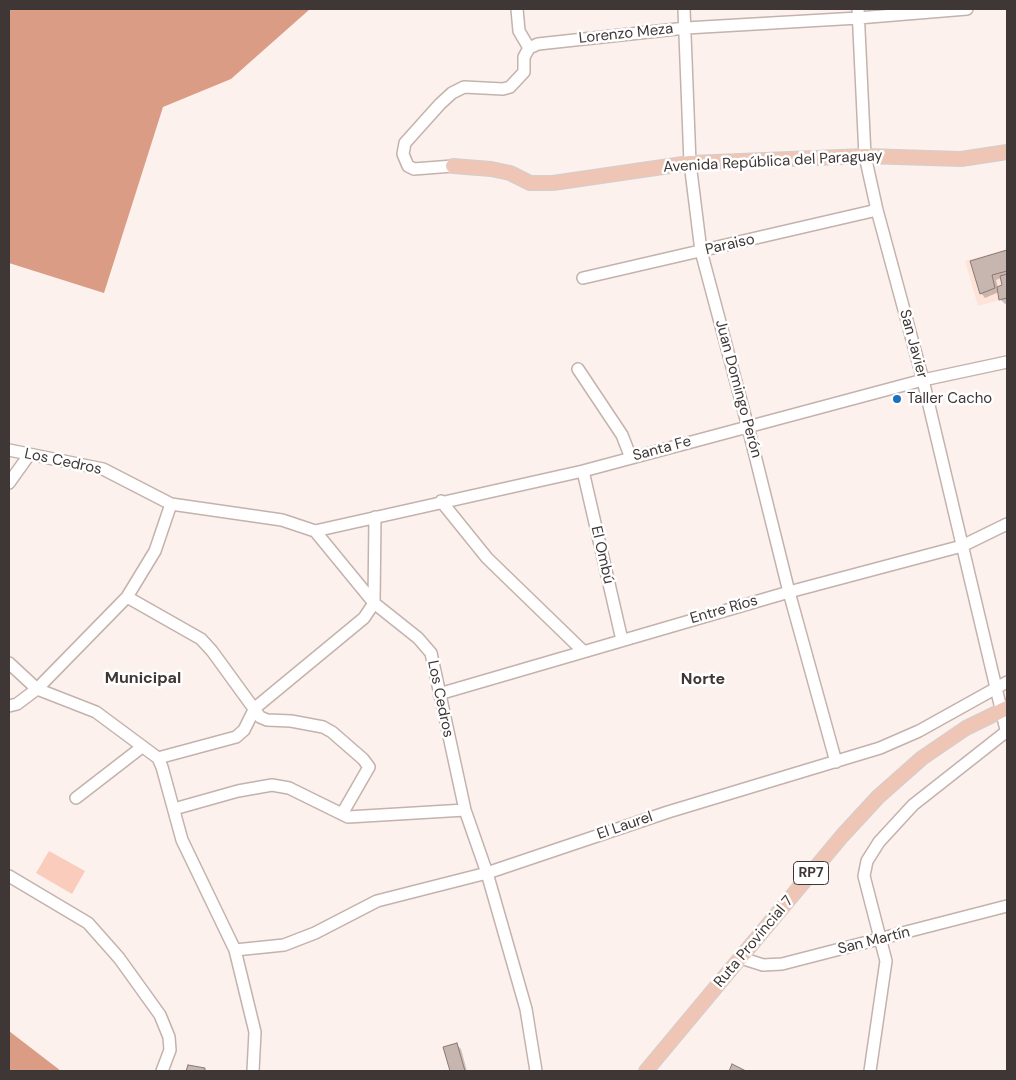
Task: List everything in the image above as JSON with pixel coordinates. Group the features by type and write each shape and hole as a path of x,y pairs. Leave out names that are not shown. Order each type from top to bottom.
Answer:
{"main road":[{"name":"Avenida República del Paraguay","path":"453,166 491,169 510,173 530,182 553,184 690,163 865,156 961,159 1007,152"},
{"name":"Ruta Provincial 7","path":"646,1071 842,836 878,797 929,753 966,728 1004,710"}],"street":[{"path":"453,166 414,169 408,166 403,154 405,143 452,93 464,87 503,89 510,86 524,72 524,57 529,48 519,31 516,9"},
{"name":"Juan Domingo Perón","path":"684,9 690,163 701,252 748,426 789,592 836,762"},
{"name":"Lorenzo Meza","path":"529,48 538,44 686,28 858,13 967,9"},
{"name":"San Javier","path":"858,13 865,156 877,210 923,380 995,687 1004,710 1007,732"},
{"name":"Paraiso","path":"583,278 877,210"},
{"name":"Santa Fe","path":"315,530 583,471 923,380 1007,362"},
{"path":"578,369 622,435 631,458"},
{"name":"Los Cedros","path":"9,450 103,469 171,504 282,520 315,530 374,603 418,638 431,653 465,810 486,873 526,1008 536,1071"},
{"path":"9,483 28,455"},
{"name":"El Ombú","path":"583,471 622,640"},
{"path":"441,501 487,558 583,651"},
{"path":"9,706 17,704 37,689 127,597 155,551 171,504"},
{"path":"158,758 236,737 244,730 255,708 364,618 374,603 375,517"},
{"name":"Entre Ríos","path":"439,694 789,592 962,546 1007,524"},
{"path":"127,597 201,639 212,651 260,717 267,720 291,720 323,727 332,732 363,759 369,767 342,814"},
{"path":"9,663 37,689 96,712 158,758 162,766 182,840 193,867 236,950 256,1032 253,1071"},
{"name":"El Laurel","path":"236,950 284,944 316,933 377,901 486,873 668,812 880,748 919,731 1007,682"},
{"path":"870,1071 886,961 864,876 868,862 879,842 912,805 1007,732"},
{"path":"76,798 142,747"},
{"path":"174,809 238,791 272,784 289,788 348,817 465,810"},
{"path":"9,876 88,923 119,958 160,1015 169,1037 170,1050 162,1071"},
{"name":"San Martín","path":"741,958 763,965 782,964 1007,906"}],"shaded area":[{"path":"9,9 310,9 231,79 163,107 104,293 9,263"},
{"path":"1007,249 1007,298 978,306 965,261"},
{"path":"49,851 85,871 72,894 36,873"},
{"path":"9,1031 61,1071 9,1071"}],"building":[{"path":"1007,250 1007,271 992,275 995,288 980,294 970,261"},
{"path":"1007,274 1007,298 999,300 997,287 1002,285 1000,276"},
{"path":"457,1043 465,1071 450,1071 443,1047"},
{"path":"732,1064 746,1071 729,1071"},
{"path":"188,1065 205,1068 205,1071 186,1071"}],"place":[{"name":"Taller Cacho","path":"897,399"}],"district":[{"name":"Municipal","path":"143,679"},
{"name":"Norte","path":"703,680"}]}
